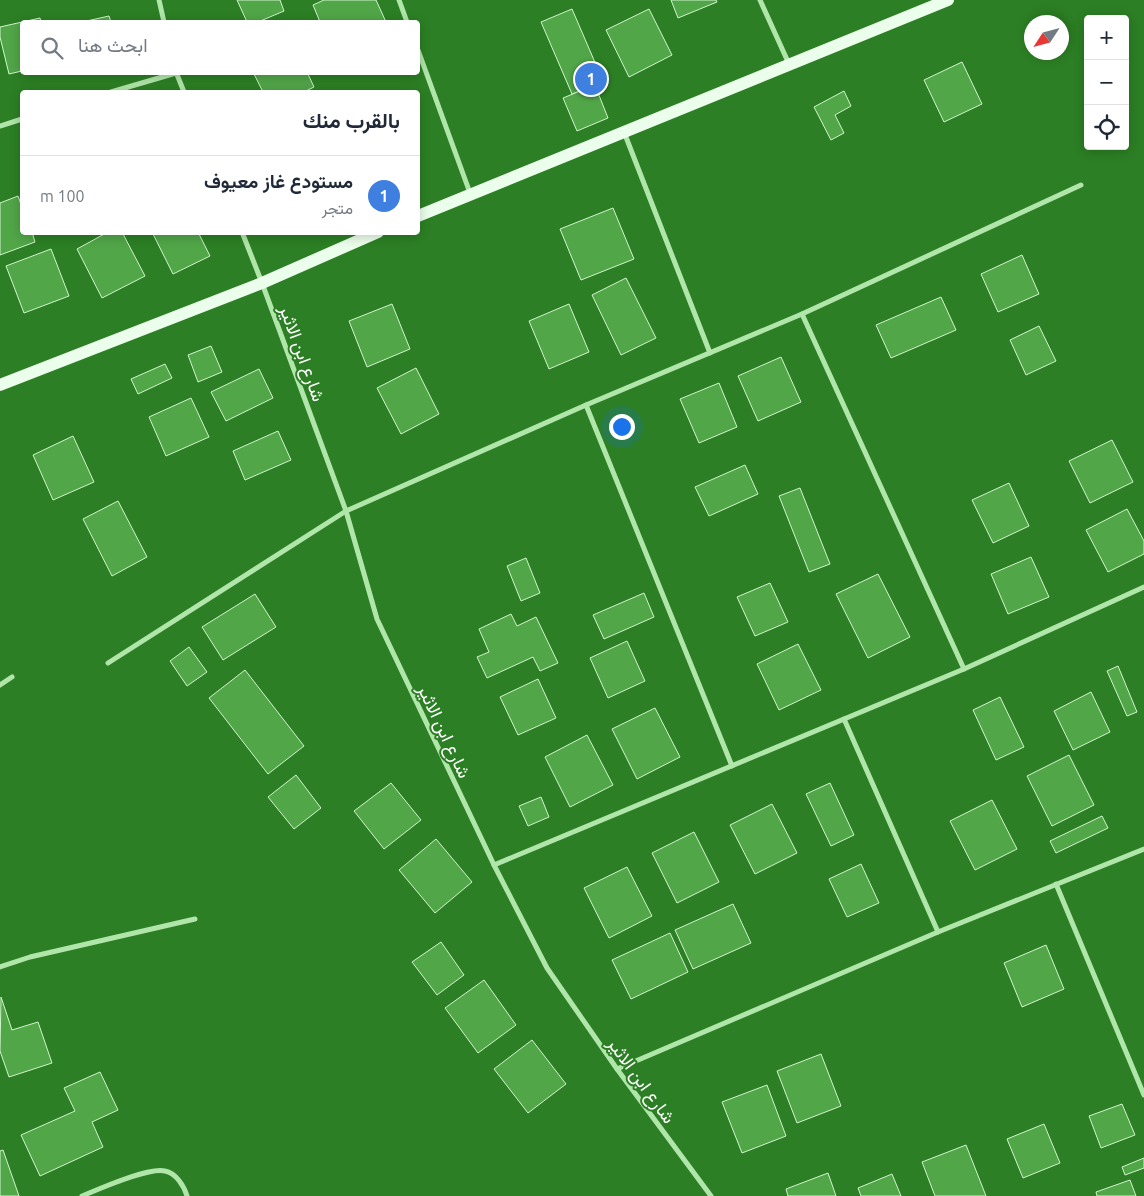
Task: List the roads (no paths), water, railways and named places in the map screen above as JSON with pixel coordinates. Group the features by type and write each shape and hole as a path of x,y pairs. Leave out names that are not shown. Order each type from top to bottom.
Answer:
{"main road":[{"path":"420,215 470,193 948,0"},
{"path":"0,385 262,282 371,235"}],"street":[{"path":"159,0 164,20"},
{"path":"399,0 406,20"},
{"path":"760,0 789,64"},
{"path":"420,56 470,193"},
{"path":"118,90 169,75"},
{"path":"177,75 183,90"},
{"path":"0,126 20,120"},
{"path":"623,131 710,353"},
{"path":"108,663 346,511 586,405 802,314 1081,185"},
{"name":"شارع ابن الاثير","path":"243,235 346,511 378,619 494,865 547,968 617,1069 711,1196"},
{"path":"802,314 964,668"},
{"path":"586,405 732,766"},
{"path":"494,865 964,668 1144,587"},
{"path":"0,685 12,677"},
{"path":"844,719 938,932"},
{"path":"617,1069 938,932 1144,849"},
{"path":"1056,884 1144,1095"},
{"path":"0,967 30,958 195,919"},
{"path":"82,1196 133,1176 164,1171 178,1178 188,1196"}],"place":[{"name":"مستودع غاز معيوف","path":"591,79"}]}
